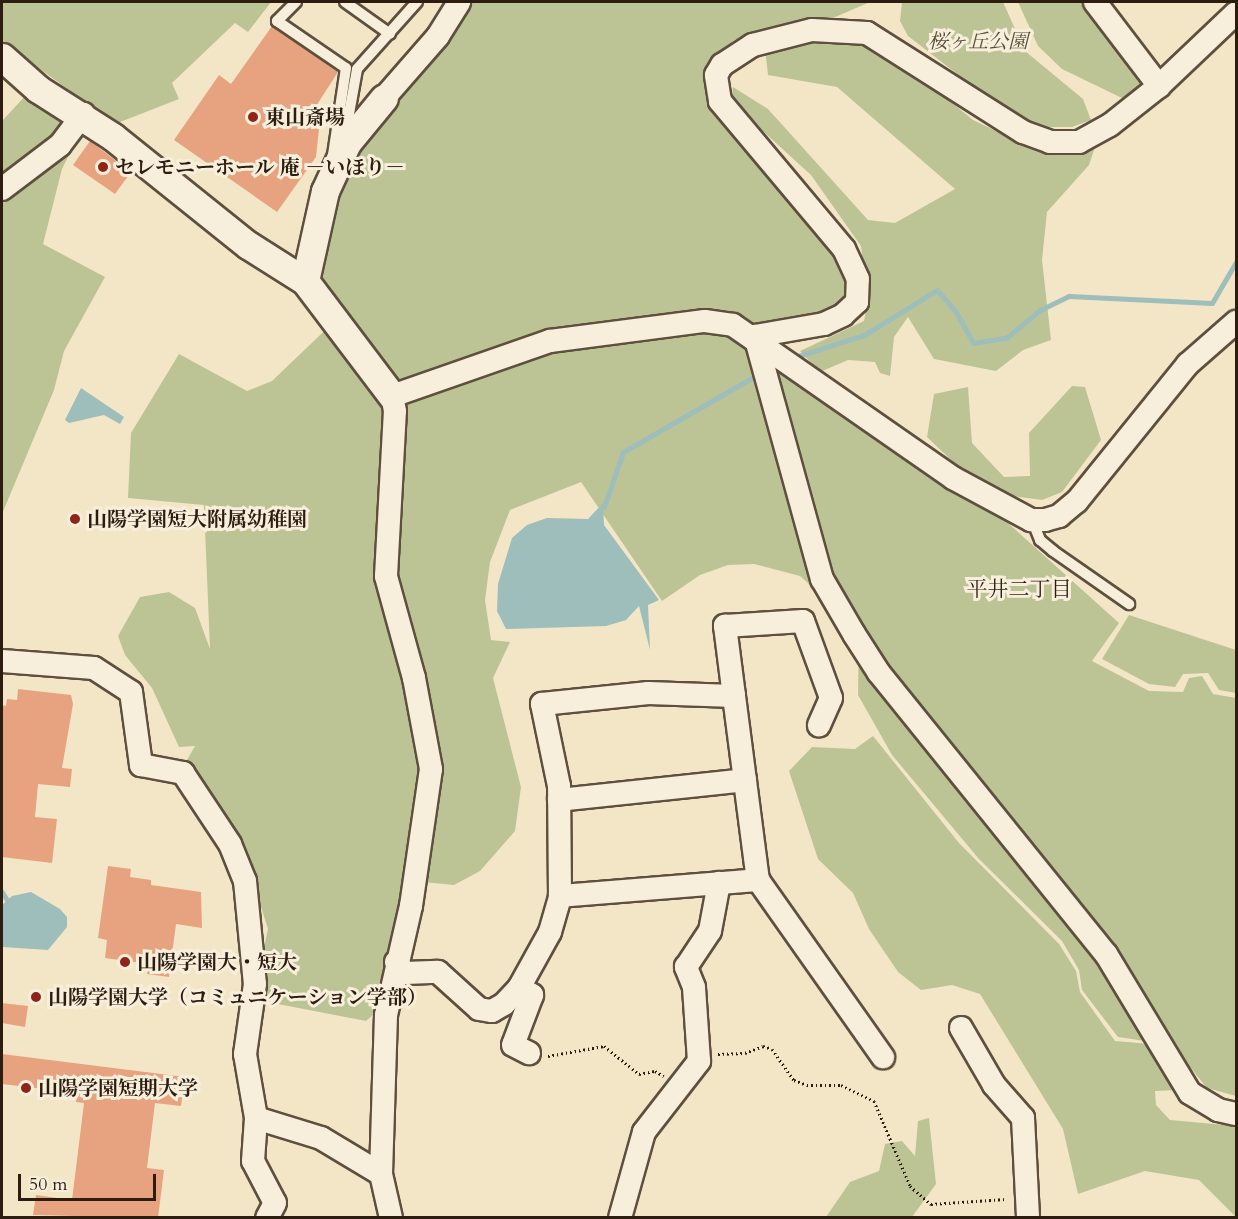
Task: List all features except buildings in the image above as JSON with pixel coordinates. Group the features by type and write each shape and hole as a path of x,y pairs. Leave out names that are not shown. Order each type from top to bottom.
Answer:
{"street":[{"path":"305,281 325,191 339,160 384,98 438,36 459,2"},
{"path":"1095,2 1159,86"},
{"path":"755,336 824,324 843,315 857,302 858,279 844,249 720,101 717,75 722,65 753,45 812,30 867,33 1023,132 1050,142 1079,142 1096,135 1159,86 1236,13"},
{"path":"2,57 38,89 82,114 248,245 305,281 392,396 395,411 386,576 424,720 431,770 411,906 396,962 386,1015 381,1174 391,1218"},
{"path":"2,189 60,145 82,114"},
{"path":"392,396 550,341 600,332 705,321 733,325 755,336 798,373 953,478 1031,520 1059,516 1077,501 1188,364 1236,322"},
{"path":"755,336 822,579 854,634 879,673 1106,954 1190,1092 1218,1110 1236,1114"},
{"path":"819,725 831,698 802,621 724,626 758,880 883,1057"},
{"path":"2,661 94,668 132,692 141,765 183,773 230,844 245,881 251,919 255,984 244,1054 256,1118 253,1161 275,1203 267,1218"},
{"path":"396,962 405,972 438,972 479,1010 492,1011 504,1004 519,988 550,932 560,896 559,800 542,704 648,693 734,696"},
{"path":"559,800 745,780"},
{"path":"560,896 758,880"},
{"path":"620,1218 644,1132 699,1061 694,987 686,967 710,931 719,883"},
{"path":"519,988 532,995 513,1046 529,1053"},
{"path":"961,1028 994,1086 1023,1118 1028,1207"},
{"path":"256,1118 321,1138 381,1174"}],"lane":[{"path":"296,2 277,21 346,68 334,128 339,160"},
{"path":"345,2 390,34"},
{"path":"339,160 357,69 417,2"},
{"path":"1031,520 1040,540 1129,604"}],"path":[{"path":"529,1053 568,1055 604,1046 639,1074 655,1071 681,1085"},
{"path":"698,1055 745,1053 764,1046 771,1049 794,1080 807,1085 841,1085 874,1101 910,1186 930,1204 1028,1207"}],"green space":[{"path":"2,2 271,2 248,32 235,23 172,83 179,99 115,124 2,41"},
{"path":"471,2 870,2 833,18 734,40 711,64 716,100 838,255 852,285 846,300 822,314 786,321 773,363 815,397 1009,524 1119,623 1092,661 1149,691 1183,692 1189,678 1202,676 1213,694 1236,698 1236,1096 1207,1088 1172,1045 1118,1037 1082,990 1079,970 1062,941 979,859 892,755 858,695 859,629 800,576 754,564 728,565 700,575 662,601 581,482 510,510 490,562 485,600 491,640 510,642 493,678 521,787 515,831 480,871 454,885 402,880 398,929 378,986 374,1014 366,1021 257,1000 268,964 261,961 268,929 251,875 187,760 195,746 179,747 152,688 125,655 118,636 140,597 169,592 195,608 210,649 204,505 128,498 131,433 179,354 247,391 272,381 341,315 315,279 341,168 457,27"},
{"name":"桜ヶ丘公園","path":"902,2 1003,2 1025,51 1083,99 1091,120 1072,127 1038,127 1000,107 908,36 900,21"},
{"path":"1018,2 1082,2 1146,85 1126,100 1062,69 1038,46"},
{"path":"830,38 863,42 906,65 973,120 1042,153 1096,144 1089,165 1047,212 1042,260 1051,340 1023,350 996,371 934,359 908,317 894,337 890,376 880,373 875,362 848,360 820,372 800,351 864,321 868,301 861,246 811,175 731,102 733,87 768,109 868,220 895,223 955,189 837,87 768,75 765,48"},
{"path":"28,93 81,130 62,169 43,244 105,277 64,351 54,390 2,514 2,121"},
{"path":"1072,386 1085,387 1101,440 1062,492 1042,500 1013,496 954,463 927,437 934,394 968,387 972,443 1004,477 1030,476 1029,433"},
{"path":"1129,615 1236,650 1236,693 1219,690 1208,673 1183,674 1175,687 1149,684 1102,659"},
{"path":"873,736 959,843 1059,944 1076,971 1080,992 1115,1041 1151,1044 1179,1090 1155,1091 1156,1105 1170,1120 1236,1126 1236,1217 1199,1180 1145,1171 1078,1194 1063,1129 980,994 952,985 921,990 898,972 869,929 853,893 818,859 789,771 812,747 855,749"},
{"path":"929,1118 936,1184 912,1217 826,1217 850,1182 879,1171 885,1144 902,1141 915,1156 918,1121"}],"water":[{"path":"81,388 124,417 120,424 104,415 69,423 65,420"},
{"path":"603,503 604,525 659,600 648,605 650,650 639,606 626,620 606,626 506,629 497,611 498,584 512,538 527,525 547,518 588,519"},
{"path":"31,892 60,909 67,917 67,927 48,950 3,947 2,905 12,896"}],"waterway":[{"path":"792,358 864,335 937,290 956,312 973,343 1006,338 1040,310 1069,296 1212,303 1236,262"},
{"path":"604,507 623,452 757,375"},
{"path":"2,892 10,905"}],"place":[{"name":"東山斎場","path":"253,117"},
{"name":"セレモニーホール 庵 －いほり－","path":"103,167"},
{"name":"山陽学園短大附属幼稚園","path":"75,519"},
{"name":"山陽学園大・短大","path":"125,962"},
{"name":"山陽学園大学（コミュニケーション学部）","path":"36,997"},
{"name":"山陽学園短期大学","path":"26,1088"}],"district":[{"name":"平井二丁目","path":"1019,590"}]}
